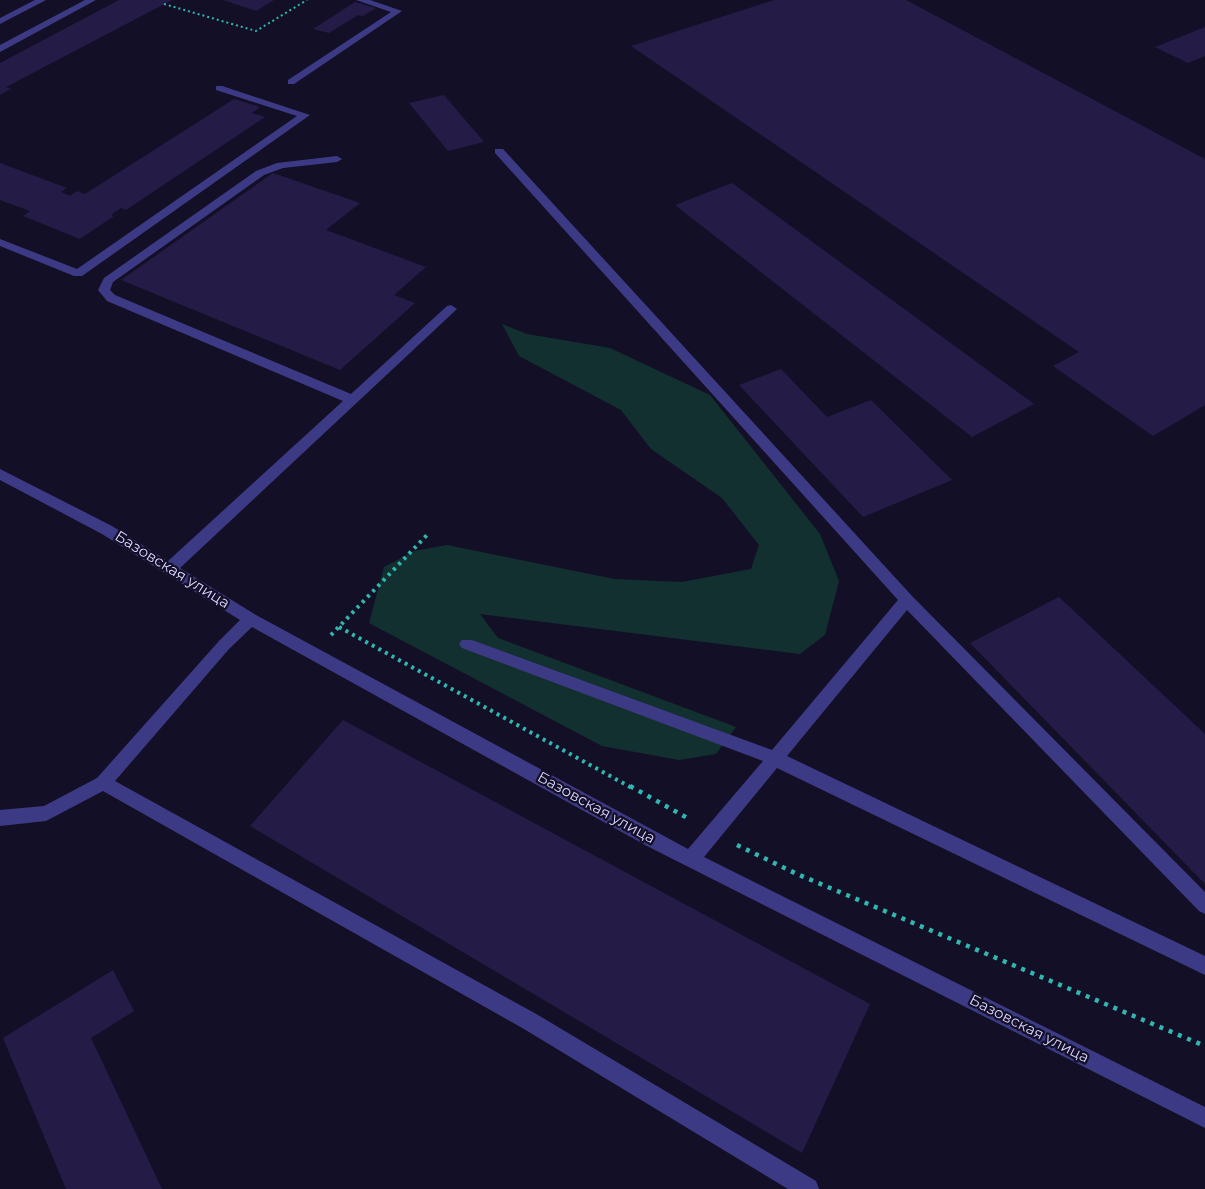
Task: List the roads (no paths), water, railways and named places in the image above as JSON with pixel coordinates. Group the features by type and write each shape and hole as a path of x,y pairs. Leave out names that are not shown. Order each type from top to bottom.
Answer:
{"street":[{"path":"0,21 42,0"},
{"path":"0,49 92,0"},
{"path":"291,82 398,10 360,0"},
{"path":"0,242 78,274 305,115 219,88"},
{"path":"500,151 907,600 1205,905"},
{"path":"337,159 281,165 260,173 108,280 104,290 111,298 352,399"},
{"path":"170,568 451,309"},
{"name":"Базовская улица","path":"0,474 107,530 251,619 691,859 1205,1118"},
{"path":"691,859 907,600"},
{"path":"0,818 46,813 103,783 224,645 251,619"},
{"path":"467,644 774,758 1205,966"},
{"path":"103,783 531,1022 808,1189"}]}
